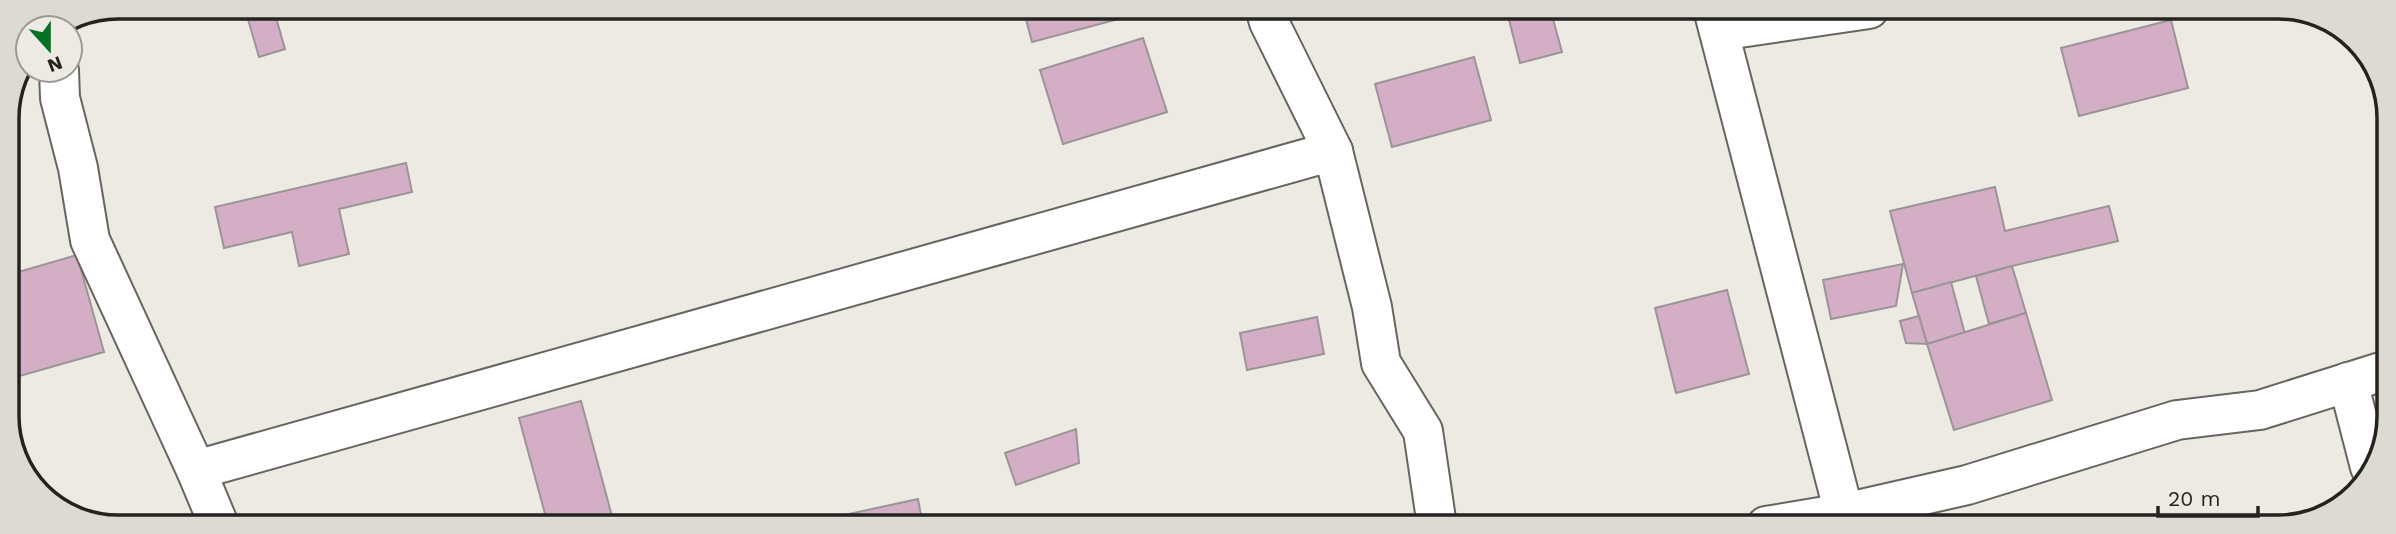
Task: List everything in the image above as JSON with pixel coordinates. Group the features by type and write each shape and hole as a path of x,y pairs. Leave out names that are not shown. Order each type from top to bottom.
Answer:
{"street":[{"path":"1268,19 1333,151 1372,307 1381,363 1423,431 1435,515"},
{"path":"1716,20 1844,513"},
{"path":"60,84 90,240 215,515"},
{"path":"196,470 1333,151"},
{"path":"1832,515 1967,485 2177,420 2260,410 2377,373"},
{"path":"2348,382 2367,457"}],"building":[{"path":"248,19 276,19 285,49 259,57"},
{"path":"1026,19 1119,19 1032,42"},
{"path":"1509,19 1553,19 1562,52 1520,63"},
{"path":"2171,20 2188,88 2079,116 2061,48"},
{"path":"1143,38 1167,112 1063,144 1040,70"},
{"path":"1474,57 1491,120 1392,147 1375,84"},
{"path":"406,163 412,192 339,209 349,254 299,266 292,232 224,248 215,207"},
{"path":"1995,187 2005,231 2109,206 2118,241 1912,293 1890,211"},
{"path":"77,255 104,352 19,376 19,272"},
{"path":"1903,264 1896,306 1831,319 1823,280"},
{"path":"2012,266 2026,313 1989,324 1976,276"},
{"path":"1951,282 1965,334 1927,344 1912,293"},
{"path":"1727,290 1749,374 1676,393 1655,308"},
{"path":"2026,313 2052,400 1954,430 1927,344"},
{"path":"1919,316 1927,344 1906,343 1900,321"},
{"path":"1317,317 1324,354 1247,370 1240,333"},
{"path":"581,401 612,515 545,515 519,418"},
{"path":"1076,429 1079,463 1016,485 1005,453"},
{"path":"918,499 921,515 844,515"}]}
